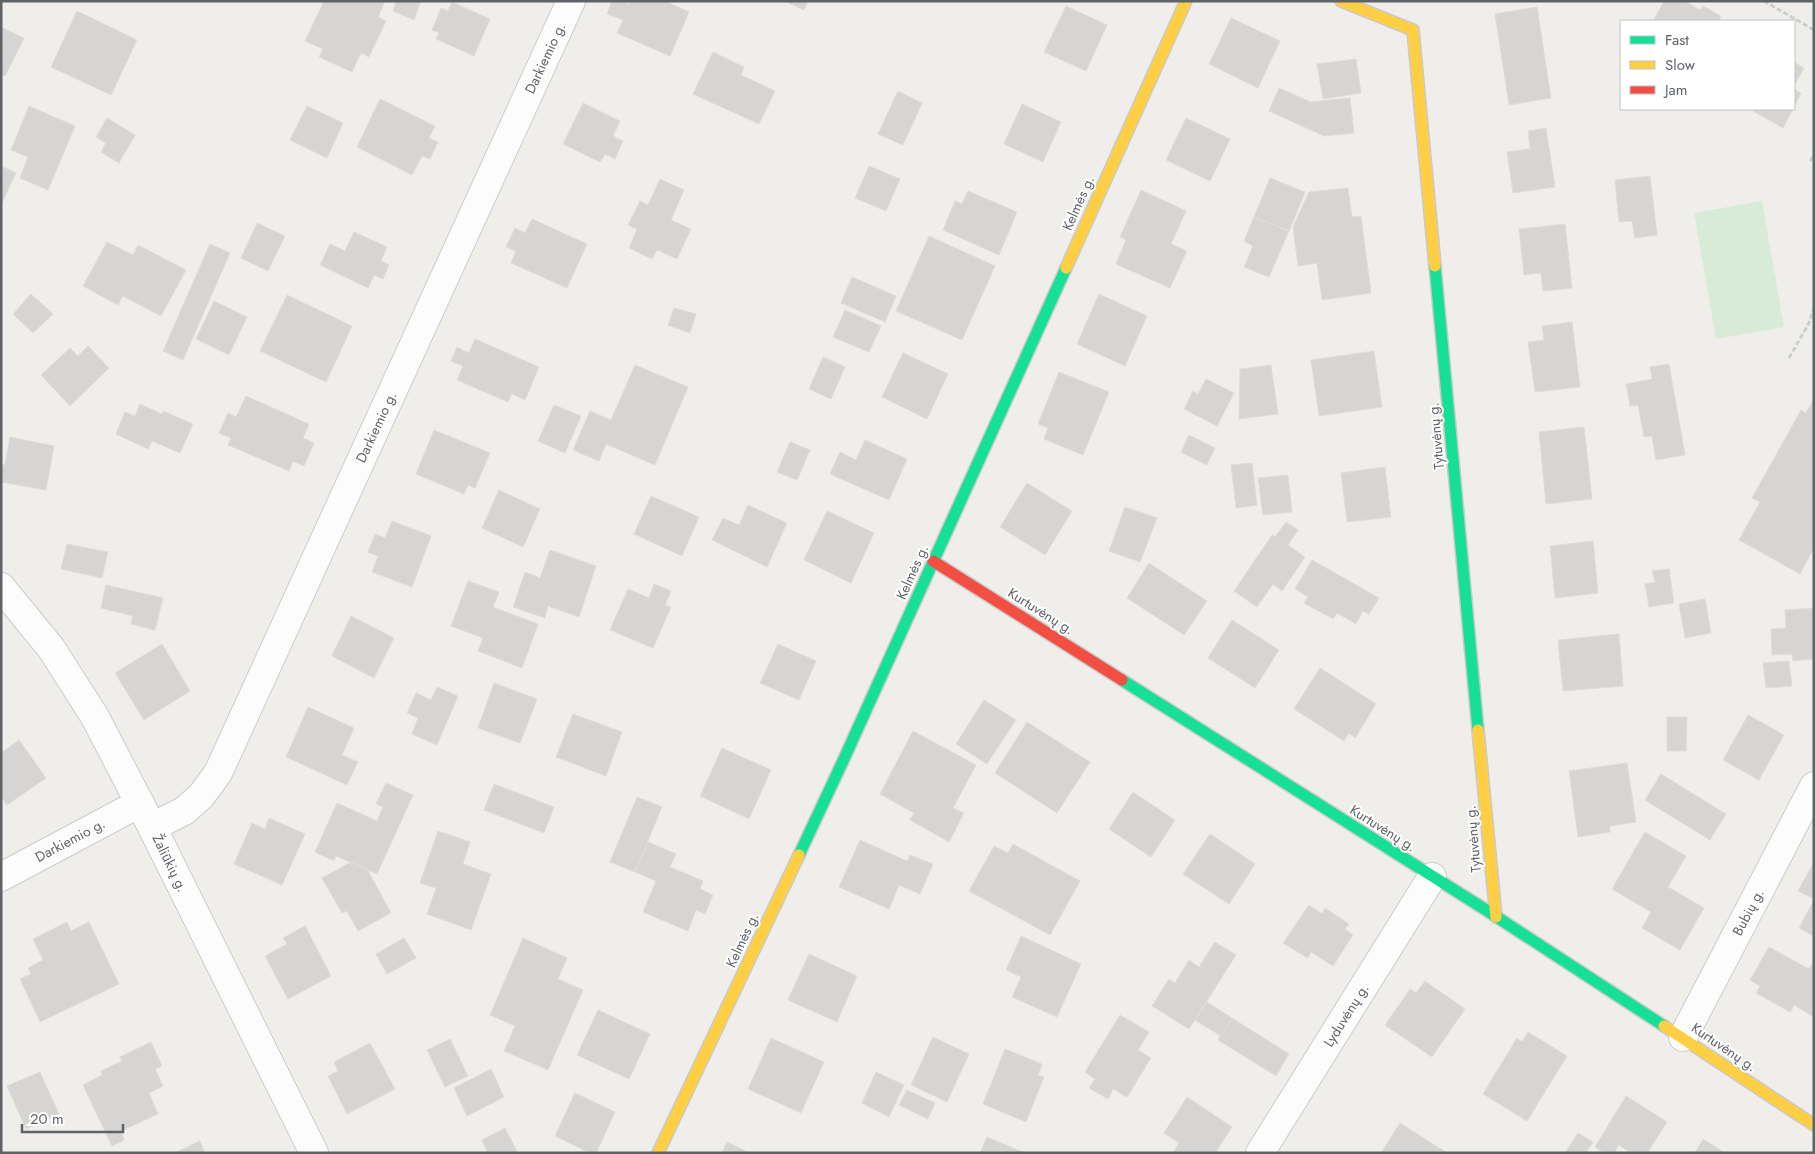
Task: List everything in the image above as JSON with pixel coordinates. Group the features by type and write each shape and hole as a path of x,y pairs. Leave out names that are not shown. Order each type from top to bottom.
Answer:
{"street":[{"name":"Darkiemio g.","path":"152,827 184,810 201,796 218,774 571,1"},
{"name":"Kelmės g.","path":"658,1153 843,761 1186,1"},
{"name":"Tytuvėnų g.","path":"1340,1 1413,30 1496,917"},
{"name":"Kurtuvėnų g.","path":"933,561 1496,917 1683,1037 1814,1125"},
{"name":"Žaliūkių g.","path":"1,587 51,648 95,717 140,803 314,1153"},
{"name":"Bubių g.","path":"1683,1037 1814,786"},
{"name":"Darkiemio g.","path":"1,877 140,803"},
{"name":"Lyduvėnų g.","path":"1260,1153 1432,877"}],"path":[{"path":"1764,1 1814,30"},
{"path":"1810,161 1814,155"},
{"path":"1789,358 1809,323 1814,307"}],"green space":[{"path":"1762,201 1784,327 1716,339 1694,213"}],"building":[{"path":"324,1 385,1 378,17 386,21 369,57 361,53 352,72 319,57 323,49 305,41"},
{"path":"396,1 421,1 414,20 393,11"},
{"path":"612,1 622,1 629,4 631,1 665,1 689,12 670,56 617,33 623,20 607,14"},
{"path":"784,1 808,1 804,10"},
{"path":"1664,1 1684,1 1700,10 1703,6 1721,16 1719,20 1654,20"},
{"path":"452,2 490,19 474,56 436,39 439,33 432,30 441,8 448,11"},
{"path":"1066,6 1107,25 1086,71 1044,52"},
{"path":"1537,7 1551,98 1509,105 1495,14"},
{"path":"77,11 137,40 111,95 51,67"},
{"path":"1231,18 1280,41 1258,88 1209,64"},
{"path":"1,27 24,38 5,76 1,74"},
{"path":"713,52 744,67 741,75 775,91 759,124 693,94"},
{"path":"1356,59 1361,93 1323,99 1317,64"},
{"path":"1795,63 1804,68 1795,84"},
{"path":"1279,88 1311,102 1350,98 1354,133 1324,136 1269,111"},
{"path":"1795,90 1801,93 1795,105"},
{"path":"898,91 922,103 903,145 878,134"},
{"path":"380,99 435,126 429,138 438,142 430,159 422,156 412,175 357,147"},
{"path":"583,103 620,121 613,136 623,141 615,159 605,154 600,162 563,144"},
{"path":"1022,104 1061,122 1043,162 1004,144"},
{"path":"29,106 75,126 48,190 20,178 28,157 11,150"},
{"path":"307,106 343,123 327,158 290,140"},
{"path":"1754,110 1792,110 1783,128"},
{"path":"107,118 135,135 119,163 101,152 106,143 96,137"},
{"path":"1186,118 1230,139 1210,181 1166,160"},
{"path":"1546,128 1555,187 1513,193 1507,152 1530,149 1528,131"},
{"path":"1,166 16,173 1,205"},
{"path":"869,166 900,179 886,211 855,198"},
{"path":"1650,176 1657,235 1635,238 1632,221 1619,222 1615,180"},
{"path":"1270,178 1305,192 1289,231 1254,217"},
{"path":"660,179 684,190 671,220 691,229 677,259 657,250 652,259 629,248 637,229 628,225 640,201 648,205"},
{"path":"1348,188 1352,217 1361,216 1371,293 1322,300 1317,263 1298,266 1293,227 1309,192"},
{"path":"1141,190 1186,211 1171,244 1187,251 1170,288 1116,264 1126,240 1120,237"},
{"path":"968,191 1017,212 999,255 943,230 955,201 962,204"},
{"path":"1254,217 1289,231 1269,277 1244,267 1253,246 1244,241"},
{"path":"532,219 587,244 567,288 511,263 516,251 506,247 515,228 525,233"},
{"path":"257,223 285,236 268,271 241,258"},
{"path":"1565,224 1572,288 1543,291 1541,273 1524,275 1519,229"},
{"path":"354,232 387,247 381,261 389,265 383,279 374,275 368,288 320,265 330,244 345,251"},
{"path":"929,236 995,266 962,340 896,311"},
{"path":"107,242 133,255 138,245 186,270 161,316 123,296 118,305 83,286"},
{"path":"210,244 230,253 183,360 163,351"},
{"path":"852,277 896,296 885,322 841,303"},
{"path":"31,294 53,314 33,333 13,314"},
{"path":"1099,294 1147,316 1125,366 1077,344"},
{"path":"287,295 352,326 326,382 260,351"},
{"path":"214,301 247,317 229,355 196,339"},
{"path":"674,308 696,314 690,333 668,325"},
{"path":"845,310 881,326 869,352 833,337"},
{"path":"1572,322 1580,387 1535,392 1528,342 1544,340 1542,326"},
{"path":"475,339 539,367 525,400 512,394 508,402 457,380 463,366 451,361 457,347 469,353"},
{"path":"88,346 109,368 70,406 41,375 70,348 78,356"},
{"path":"1374,351 1382,407 1319,416 1311,360"},
{"path":"903,353 948,374 927,419 882,397"},
{"path":"823,357 845,367 831,399 809,389"},
{"path":"1669,364 1685,455 1656,460 1652,436 1644,437 1638,405 1630,406 1626,384 1652,379 1650,367"},
{"path":"635,365 688,387 655,465 606,444 599,461 573,450 590,411 611,420"},
{"path":"1271,365 1278,414 1239,419 1240,369"},
{"path":"1059,372 1109,392 1083,455 1044,439 1048,428 1038,424"},
{"path":"1206,379 1234,393 1217,426 1184,409 1193,391 1198,394"},
{"path":"246,396 309,424 303,438 314,443 304,466 293,461 289,471 228,445 231,438 219,433 228,413 236,417"},
{"path":"1814,399 1814,548 1800,574 1739,540 1760,502 1752,498 1801,410 1806,413"},
{"path":"140,404 162,414 163,411 193,424 180,453 152,441 148,449 116,434 125,412 135,416"},
{"path":"554,405 581,416 565,453 538,441"},
{"path":"1584,427 1592,499 1546,504 1539,432"},
{"path":"434,430 490,453 475,488 468,485 464,494 416,474"},
{"path":"1189,435 1215,448 1207,465 1181,452"},
{"path":"10,437 54,446 46,490 1,482 1,464 5,465"},
{"path":"865,440 907,459 889,500 830,474 840,452 856,460"},
{"path":"790,442 810,450 797,480 777,472"},
{"path":"1252,463 1257,505 1236,508 1231,465"},
{"path":"1385,467 1391,517 1347,522 1341,473"},
{"path":"1288,475 1292,512 1263,515 1258,478"},
{"path":"1027,483 1072,511 1045,555 1000,527"},
{"path":"499,490 540,509 523,547 482,528"},
{"path":"651,496 699,517 682,556 634,534"},
{"path":"748,505 787,523 767,567 712,540 723,518 739,525"},
{"path":"1125,507 1157,518 1140,562 1109,551"},
{"path":"827,511 874,533 851,583 804,560"},
{"path":"392,521 431,536 412,587 372,572 378,556 368,552 375,534 385,538"},
{"path":"1286,522 1298,530 1288,545 1305,557 1282,591 1273,584 1257,607 1234,591 1272,535 1275,537"},
{"path":"1593,541 1598,593 1555,598 1550,546"},
{"path":"67,544 108,552 102,578 61,569"},
{"path":"550,550 596,566 579,617 548,606 545,618 513,607 525,572 540,578"},
{"path":"1312,560 1379,598 1369,614 1363,611 1356,624 1337,613 1333,619 1304,603 1308,597 1295,589"},
{"path":"1149,563 1207,601 1184,635 1127,598"},
{"path":"1669,569 1674,603 1649,607 1645,584 1655,582 1652,571"},
{"path":"468,581 499,592 493,607 538,624 522,668 478,651 483,638 451,626"},
{"path":"654,584 671,591 665,605 671,607 653,648 610,630 628,589 649,598"},
{"path":"106,585 163,598 155,630 131,624 133,616 101,608"},
{"path":"1705,599 1711,633 1685,638 1679,604"},
{"path":"1814,608 1814,659 1793,661 1792,654 1772,655 1771,629 1786,628 1785,610"},
{"path":"351,616 394,638 374,678 332,656"},
{"path":"1232,620 1279,650 1255,688 1208,658"},
{"path":"1619,634 1623,686 1563,691 1558,640"},
{"path":"162,644 190,691 144,720 115,673"},
{"path":"778,644 816,661 799,700 760,683"},
{"path":"1789,661 1792,686 1766,688 1763,663"},
{"path":"1320,668 1376,704 1355,738 1349,733 1344,741 1294,709"},
{"path":"494,683 537,699 520,743 478,728"},
{"path":"437,687 458,696 437,745 412,734 418,718 407,713 416,693 431,700"},
{"path":"984,700 1016,720 987,764 956,744"},
{"path":"308,707 354,728 342,755 358,762 347,785 286,757"},
{"path":"573,714 622,732 606,776 556,757"},
{"path":"1748,715 1784,735 1759,780 1723,760"},
{"path":"1667,717 1687,717 1686,751 1667,751"},
{"path":"1027,722 1090,762 1057,813 995,773"},
{"path":"913,731 976,765 953,808 964,813 949,842 910,820 914,813 880,794"},
{"path":"19,740 46,778 7,805 1,796 1,753"},
{"path":"722,748 771,770 749,819 700,796"},
{"path":"1627,763 1636,822 1610,826 1610,832 1578,837 1569,771"},
{"path":"1661,774 1726,814 1710,840 1645,800"},
{"path":"386,783 413,795 377,874 336,856 334,861 315,852 337,803 377,821 383,807 376,804"},
{"path":"494,784 554,807 544,833 484,810"},
{"path":"1133,792 1175,820 1151,857 1109,829"},
{"path":"637,797 662,807 635,872 610,862"},
{"path":"269,818 305,834 282,885 234,864 252,823 265,829"},
{"path":"438,831 470,842 463,864 491,874 471,930 427,914 436,888 420,883"},
{"path":"1645,832 1686,856 1668,887 1704,908 1680,950 1642,928 1651,912 1612,889"},
{"path":"1210,834 1255,864 1229,904 1183,874"},
{"path":"860,840 907,861 910,855 933,864 920,894 899,885 889,909 839,887"},
{"path":"648,842 676,854 670,867 703,881 700,889 713,895 705,914 696,910 688,931 643,912 656,881 635,872"},
{"path":"1013,844 1080,881 1050,935 969,891 994,846 1008,853"},
{"path":"351,862 367,869 391,913 358,931 347,911 342,913 322,878"},
{"path":"1814,862 1814,899 1798,891"},
{"path":"1814,900 1814,936 1799,928"},
{"path":"1309,905 1322,914 1325,908 1349,924 1345,929 1353,935 1333,966 1311,952 1308,958 1283,943"},
{"path":"67,922 71,931 89,922 119,984 40,1022 20,979 31,974 28,968 43,960 33,939"},
{"path":"305,926 331,976 288,999 265,956 287,944 283,938"},
{"path":"1021,936 1081,964 1057,1017 1012,997 1021,977 1006,970"},
{"path":"404,938 416,958 387,974 376,954"},
{"path":"523,938 567,958 558,979 583,990 548,1070 504,1051 515,1026 490,1015"},
{"path":"1215,942 1236,955 1189,1029 1152,1006 1169,979 1175,983 1189,960 1199,967"},
{"path":"1769,947 1809,969 1812,964 1814,965 1814,1017 1794,1005 1790,1012 1756,993 1760,986 1750,980"},
{"path":"809,954 857,976 837,1022 788,1000"},
{"path":"1425,981 1465,1009 1432,1057 1385,1025 1410,989 1416,993"},
{"path":"1207,1002 1232,1018 1221,1036 1195,1020"},
{"path":"598,1010 650,1034 629,1079 577,1055"},
{"path":"1120,1015 1149,1032 1138,1050 1151,1058 1127,1097 1113,1089 1108,1099 1089,1088 1095,1079 1085,1072"},
{"path":"1232,1018 1289,1054 1276,1076 1218,1040"},
{"path":"1528,1032 1567,1056 1527,1121 1483,1094 1517,1038 1522,1042"},
{"path":"933,1037 969,1054 947,1102 911,1085"},
{"path":"771,1038 824,1062 801,1113 748,1089"},
{"path":"450,1039 468,1076 445,1087 427,1050"},
{"path":"151,1042 162,1066 155,1069 163,1086 149,1093 158,1114 121,1131 124,1140 112,1146 83,1085 102,1075 101,1071 122,1061 120,1057"},
{"path":"370,1043 395,1089 347,1114 328,1076 338,1071 334,1062"},
{"path":"1005,1049 1042,1064 1038,1075 1044,1077 1026,1122 983,1104"},
{"path":"491,1069 504,1097 467,1116 454,1088"},
{"path":"40,1072 59,1114 26,1129 7,1086"},
{"path":"876,1072 904,1085 889,1117 862,1103"},
{"path":"907,1090 935,1103 928,1119 899,1105"},
{"path":"575,1093 615,1112 596,1153 590,1153 555,1136"},
{"path":"1626,1096 1667,1122 1647,1153 1631,1153 1619,1145 1614,1153 1604,1153 1595,1147"},
{"path":"1187,1097 1232,1127 1215,1153 1173,1153 1179,1143 1164,1133"},
{"path":"1400,1123 1447,1153 1381,1153"},
{"path":"505,1128 518,1153 488,1153 482,1140"},
{"path":"1578,1133 1593,1142 1586,1153 1565,1153"},
{"path":"987,1137 1025,1153 980,1153"},
{"path":"1703,1139 1725,1153 1695,1153"},
{"path":"200,1141 205,1153 175,1153"},
{"path":"727,1142 750,1153 722,1153"}],"traffic: fast":[{"path":"1435,266 1478,730"},
{"path":"799,855 1066,268"},
{"path":"1122,680 1486,910 1664,1026"}],"traffic: slow":[{"path":"1066,268 1186,1"},
{"path":"1341,1 1413,30 1435,266"},
{"path":"1478,730 1496,917"},
{"path":"658,1153 799,855"},
{"path":"1664,1026 1814,1125"}],"traffic: jam":[{"path":"933,561 1122,680"}]}
